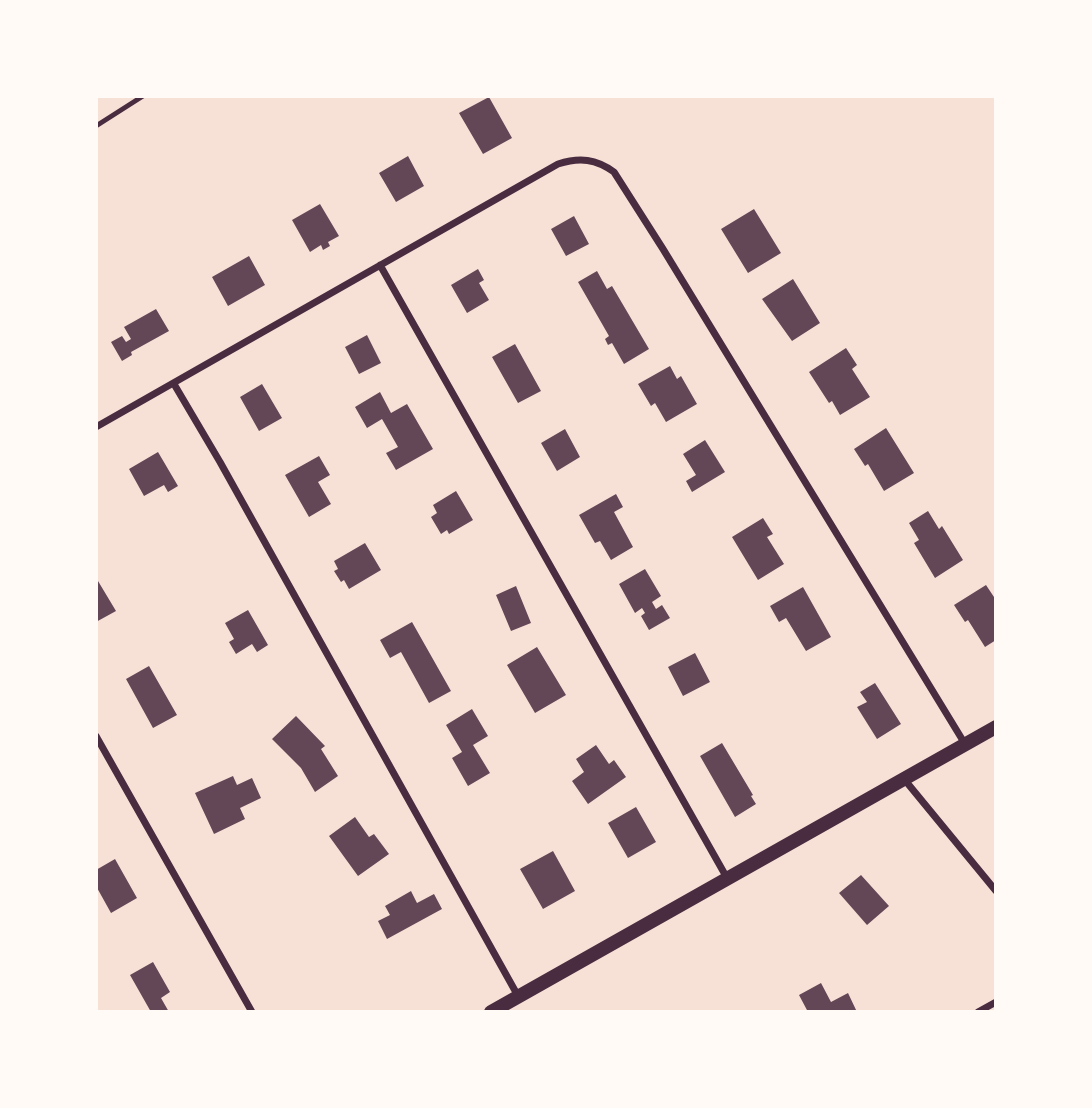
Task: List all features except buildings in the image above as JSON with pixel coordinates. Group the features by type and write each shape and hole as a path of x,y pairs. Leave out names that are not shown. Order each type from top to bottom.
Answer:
{"main road":[{"path":"491,1012 996,727"}],"street":[{"path":"96,427 558,164 574,159 603,164 614,172 649,227 965,744"},
{"path":"380,265 727,878"},
{"path":"174,384 220,461 518,996"},
{"path":"96,736 252,1012"},
{"path":"903,778 996,891"},
{"path":"978,1012 996,1002"}],"lane":[{"path":"96,126 144,96"}]}
